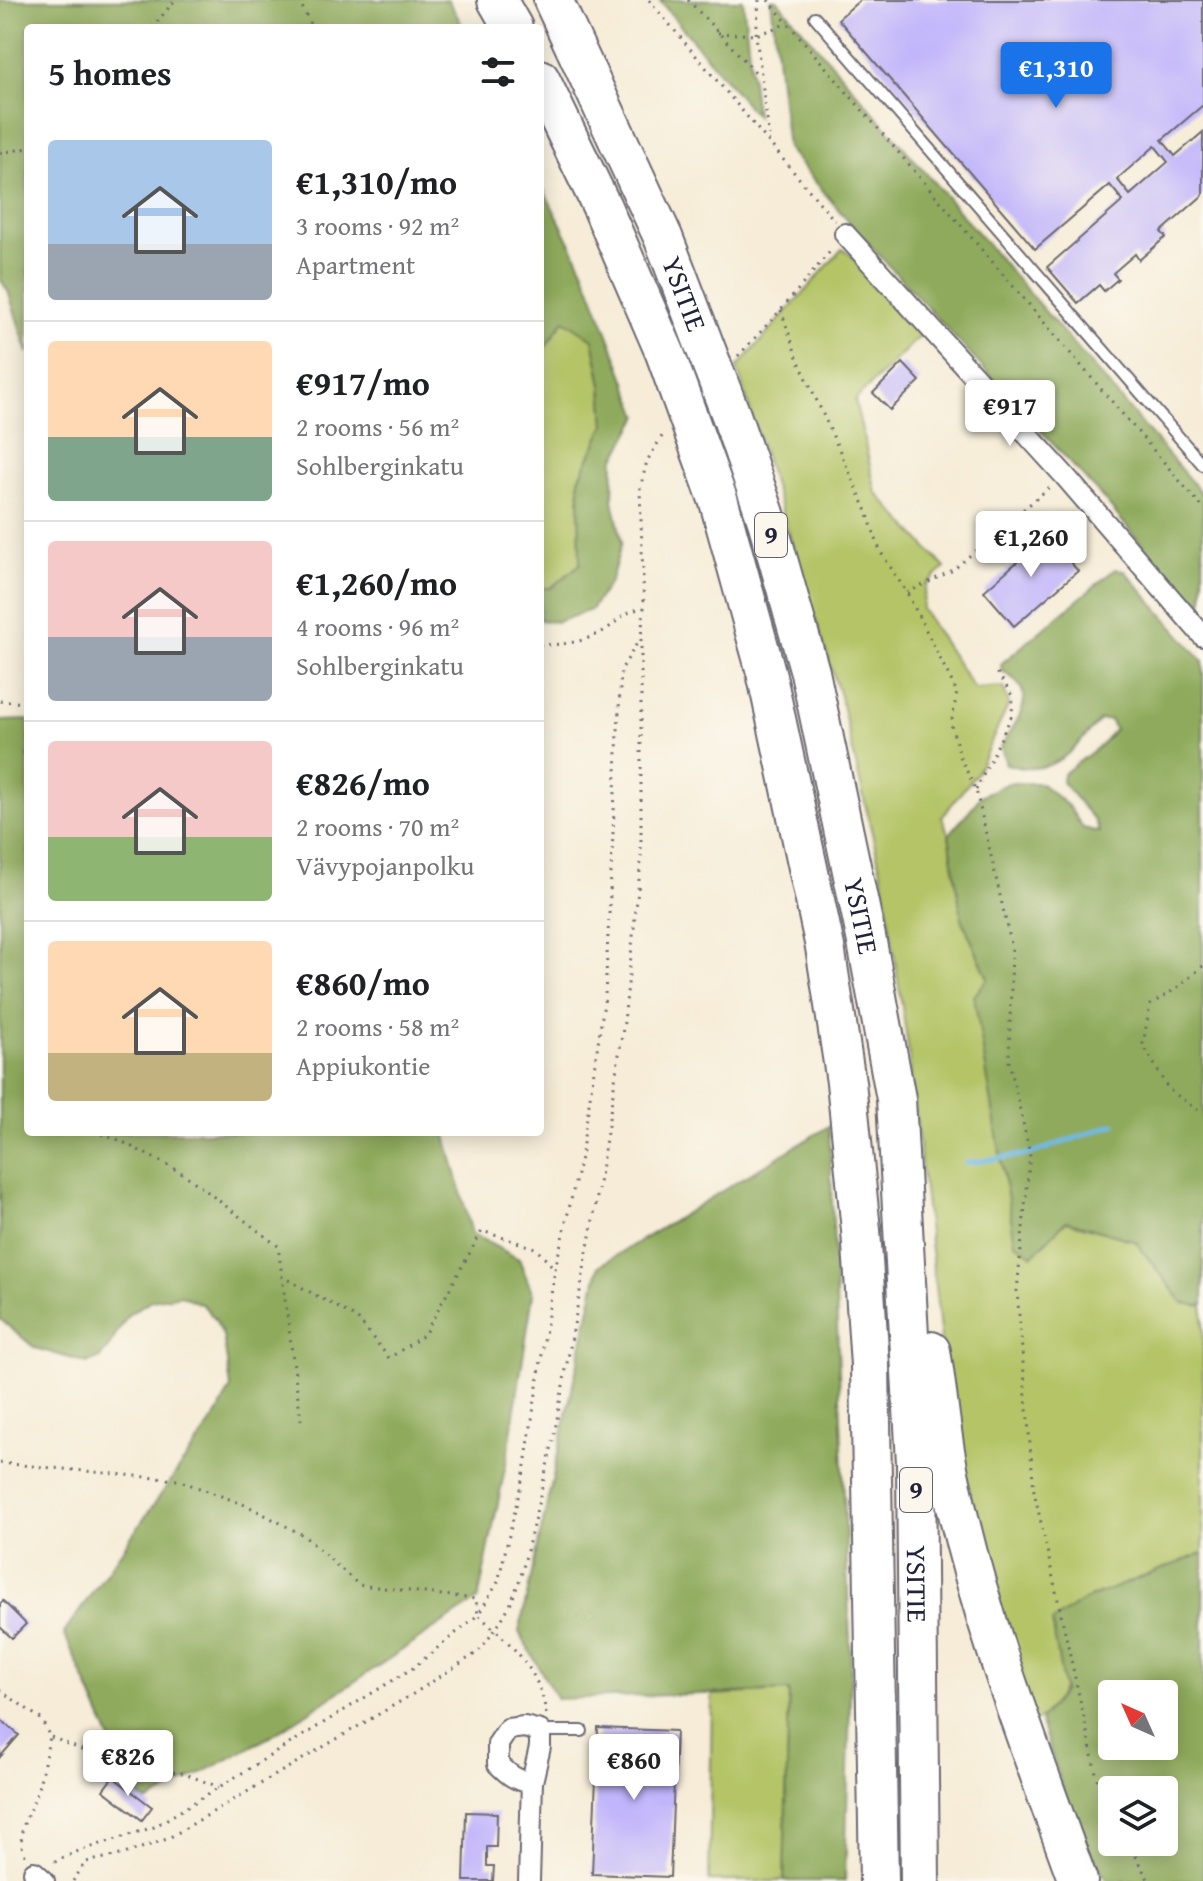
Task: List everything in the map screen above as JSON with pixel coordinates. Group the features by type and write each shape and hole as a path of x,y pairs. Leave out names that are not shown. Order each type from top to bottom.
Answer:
{"highway":[{"path":"497,0 511,24"},
{"name":"YSITIE","path":"553,0 663,237 765,514 810,672 866,937 896,1099 916,1463 920,1881"},
{"name":"YSITIE","path":"544,87 602,207 652,324 719,502 766,672 825,947 846,1082 861,1230 870,1365 879,1881"},
{"path":"896,1099 950,1478 989,1630 1078,1881"}],"street":[{"path":"845,234 1064,475 1203,636"},
{"path":"529,1881 532,1782 543,1724 508,1729 498,1744 498,1764 508,1775 532,1782"}],"lane":[{"path":"815,17 1203,465"},
{"path":"543,1724 582,1731"}],"path":[{"path":"155,24 175,0"},
{"path":"299,0 310,24"},
{"path":"649,0 845,234 781,310 731,362"},
{"path":"688,0 760,78"},
{"path":"759,0 756,35 769,140"},
{"path":"768,0 1203,508"},
{"path":"718,33 756,35 788,23"},
{"path":"0,153 24,149"},
{"path":"781,310 797,357 866,509 880,551 907,593 957,692 951,725 961,759 976,790 1012,948 1009,1061 1030,1154 1017,1291 1034,1491 1098,1782"},
{"path":"73,1881 86,1862 124,1854 167,1839 413,1694 478,1652 511,1603 521,1576 553,1441 596,1203 624,1022 641,861 641,637 644,608 640,489 647,461 666,430"},
{"path":"907,593 953,570 1064,475"},
{"path":"544,645 571,644 604,630 628,611 644,608"},
{"path":"0,1690 41,1719 50,1737 36,1794 22,1825 21,1848 39,1876 76,1852 154,1827 413,1668 478,1615 498,1582 524,1472 555,1269 581,1157 605,996 621,670 641,637"},
{"path":"976,790 1012,715 1013,697 997,672"},
{"path":"0,701 24,703"},
{"path":"1203,966 1150,1005 1143,1044 1168,1089 1203,1114"},
{"path":"106,1136 184,1174 278,1246 301,1420"},
{"path":"281,1276 357,1318 389,1358 424,1335 482,1231 535,1248 555,1269"},
{"path":"0,1463 178,1480 248,1506 303,1535 359,1585 476,1599 478,1615 496,1629 532,1670 543,1693 543,1724"},
{"path":"50,1737 117,1765 182,1773 219,1787"},
{"path":"1135,1856 1149,1881"}],"green space":[{"path":"0,0 448,0 462,24 24,24 24,341 8,291 0,279"},
{"path":"659,0 743,0 756,116"},
{"path":"771,0 777,0 1203,495 1203,618 1102,497 854,228 787,148"},
{"path":"544,190 583,269 639,416 614,460 613,500 622,542 611,580 591,610 557,622 544,620 544,588 551,588 580,564 579,479 605,425 602,385 593,339 564,320 544,349"},
{"path":"842,249 923,333 855,400 876,492 945,568 926,585 922,609 974,689 1003,687 1009,704 977,772 942,817 949,835 962,919 988,978 1033,1254 1066,1221 1135,1241 1183,1303 1203,1306 1203,1553 1084,1600 1070,1670 1063,1688 1055,1703 1031,1723 950,1418 907,1040 883,880 840,696 737,368"},
{"path":"564,319 593,339 602,385 605,425 579,479 580,565 550,588 544,588 544,349"},
{"path":"1115,569 1125,571 1203,661 1203,1306 1183,1303 1135,1241 1066,1221 1033,1255 1015,1243 974,996 988,978 962,919 949,835 982,795 1008,783 1040,783 1068,806 1083,828 1099,832 1095,821 1062,782 1063,774 1101,745 1115,729 1110,720 1100,720 1070,752 1049,765 1022,768 1006,764 1001,747 1019,716 1024,697 1014,679 1002,671 1001,664"},
{"path":"24,720 24,1136 446,1136 472,1234 519,1259 533,1294 507,1459 478,1600 277,1733 148,1802 134,1792 64,1633 218,1413 231,1387 223,1336 215,1319 203,1305 181,1295 151,1300 128,1315 107,1350 99,1359 87,1363 35,1348 0,1319 0,721"},
{"path":"829,1126 851,1665 845,1881 784,1881 789,1691 557,1699 519,1632 599,1266"},
{"path":"1203,1553 1203,1881 1108,1881 1079,1836 1040,1720 1064,1691 1052,1622 1084,1600"},
{"path":"789,1691 784,1881 709,1881 712,1695"}],"building":[{"path":"860,0 1203,0 1203,105 1162,140 1175,156 1203,132 1203,195 1161,232 1166,237 1139,260 1135,254 1113,273 1118,279 1104,291 1099,285 1078,303 1047,267 1123,201 1110,185 1035,249 838,19","holes":["1155,146 1168,162 1130,195 1117,179"]},
{"path":"903,363 920,381 890,410 873,393"},
{"path":"1035,534 1041,541 1047,536 1078,571 1014,626 984,591 1026,554 1020,547"},
{"path":"3,1601 26,1624 12,1638 0,1627 0,1604"},
{"path":"0,1719 19,1735 0,1757"},
{"path":"598,1728 676,1731 670,1877 592,1874"},
{"path":"113,1777 152,1807 142,1820 103,1790"},
{"path":"466,1812 497,1813 496,1847 487,1847 487,1866 494,1866 493,1881 464,1881"}],"waterway":[{"path":"966,1163 1030,1154 1115,1124"}]}
